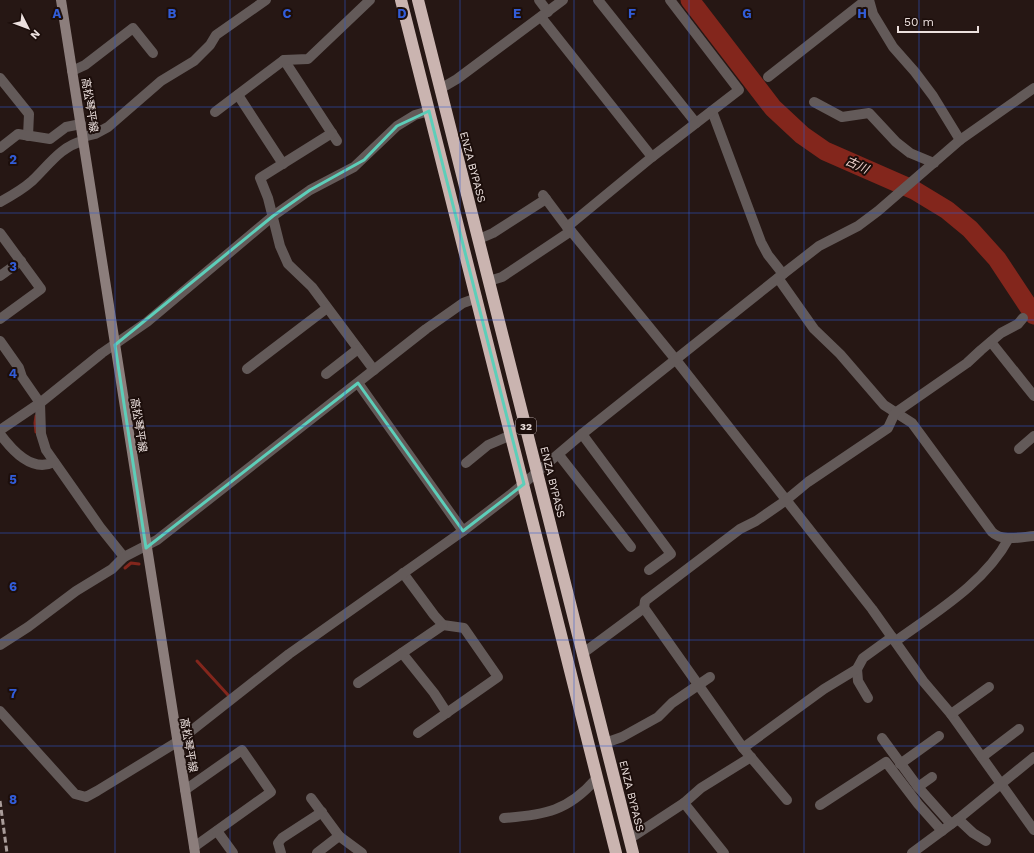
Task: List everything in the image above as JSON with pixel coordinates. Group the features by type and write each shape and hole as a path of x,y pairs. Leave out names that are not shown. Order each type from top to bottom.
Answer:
{"highway":[{"name":"32","path":"401,0 524,484 596,779 616,853"},
{"name":"ENZA BYPASS","path":"418,0 633,853"},
{"path":"429,111 440,89"},
{"path":"477,298 489,281"}],"main road":[{"name":"高松琴平線","path":"62,0 194,850"}],"street":[{"path":"0,202 31,182 45,167 73,143 108,127 161,81 194,61 210,45 216,36 266,0"},
{"path":"215,112 284,60 308,58 370,0"},
{"path":"539,0 545,14 652,157"},
{"path":"440,89 457,79 563,0"},
{"path":"598,0 696,123"},
{"path":"489,281 502,277 569,229 652,157 739,90 670,0"},
{"path":"768,77 867,0 873,14 893,47 915,72 960,140"},
{"path":"72,71 85,65 133,28 153,53"},
{"path":"284,60 335,137 283,164 260,178 273,216 280,246 288,264 312,287 374,370"},
{"path":"0,78 28,114 28,136"},
{"path":"0,711 71,790 81,797 86,797 97,791 177,742 289,654 463,531 524,484 582,434 780,276 819,246 858,226 960,140 1034,88"},
{"path":"238,95 283,164"},
{"path":"814,102 842,117 869,113 896,142 910,153 934,162"},
{"path":"0,430 40,403 102,353 146,322 273,216 310,190 354,167 397,126 415,115 429,111"},
{"path":"712,111 761,242 780,276 814,329 840,354 884,405 912,423 997,537 1009,538 1034,536"},
{"path":"0,148 18,134 50,139 66,127 81,124"},
{"path":"479,239 493,233 544,196 569,229 676,360 894,639 924,681 951,714 982,757 999,784 1034,830"},
{"path":"0,233 41,289 0,319"},
{"path":"0,276 21,261"},
{"path":"0,645 28,627 76,591 112,569 124,557 146,548 182,522 438,320 463,303 477,298"},
{"path":"247,369 327,308"},
{"path":"582,654 644,608 646,601 740,529 756,521 785,501 808,482 888,428 895,413 968,363 991,342 1023,318"},
{"path":"0,341 19,368 22,377 40,403 41,434 46,450 100,527 124,557"},
{"path":"991,342 1034,396"},
{"path":"326,374 358,349"},
{"path":"358,383 463,531"},
{"path":"0,434 13,449 26,460 34,464 47,466 54,462"},
{"path":"582,434 670,554 649,570"},
{"path":"466,463 488,445 511,435"},
{"path":"1019,449 1034,436"},
{"path":"559,455 631,547"},
{"path":"743,748 824,689 857,669 863,658 894,639 968,588 996,558 1009,538"},
{"path":"403,573 443,625 464,628 498,677 418,733"},
{"path":"644,608 684,667 700,685 743,748 787,800"},
{"path":"358,684 443,625"},
{"path":"402,653 434,693 447,713"},
{"path":"857,669 858,681 868,698"},
{"path":"605,743 622,737 658,717 672,703 710,678"},
{"path":"951,714 988,687"},
{"path":"982,757 1019,729"},
{"path":"900,764 939,736"},
{"path":"882,738 918,787 954,821 986,841"},
{"path":"184,790 242,750 271,792 217,830 194,850"},
{"path":"629,839 684,803 701,788 752,757"},
{"path":"912,853 942,831 1034,757"},
{"path":"820,805 886,762 918,804 942,831"},
{"path":"918,787 932,777"},
{"path":"504,818 546,813 583,795 596,779"},
{"path":"311,798 339,836 362,853"},
{"path":"684,803 724,853"},
{"path":"281,853 278,843 282,838 322,812"},
{"path":"217,830 233,853"},
{"path":"317,853 339,836"}],"highlighted area":[{"path":"429,111 524,484 463,531 358,383 146,548 115,345 273,216 310,190 364,160 397,126"}],"waterway":[{"name":"古川","path":"690,0 773,108 802,135 825,151 914,190 947,210 970,229 997,259 1034,315"},
{"path":"36,416 36,432"},
{"path":"125,568 131,563 139,564"},
{"path":"197,661 228,695"}],"railway":[{"path":"0,801 7,853"}]}
